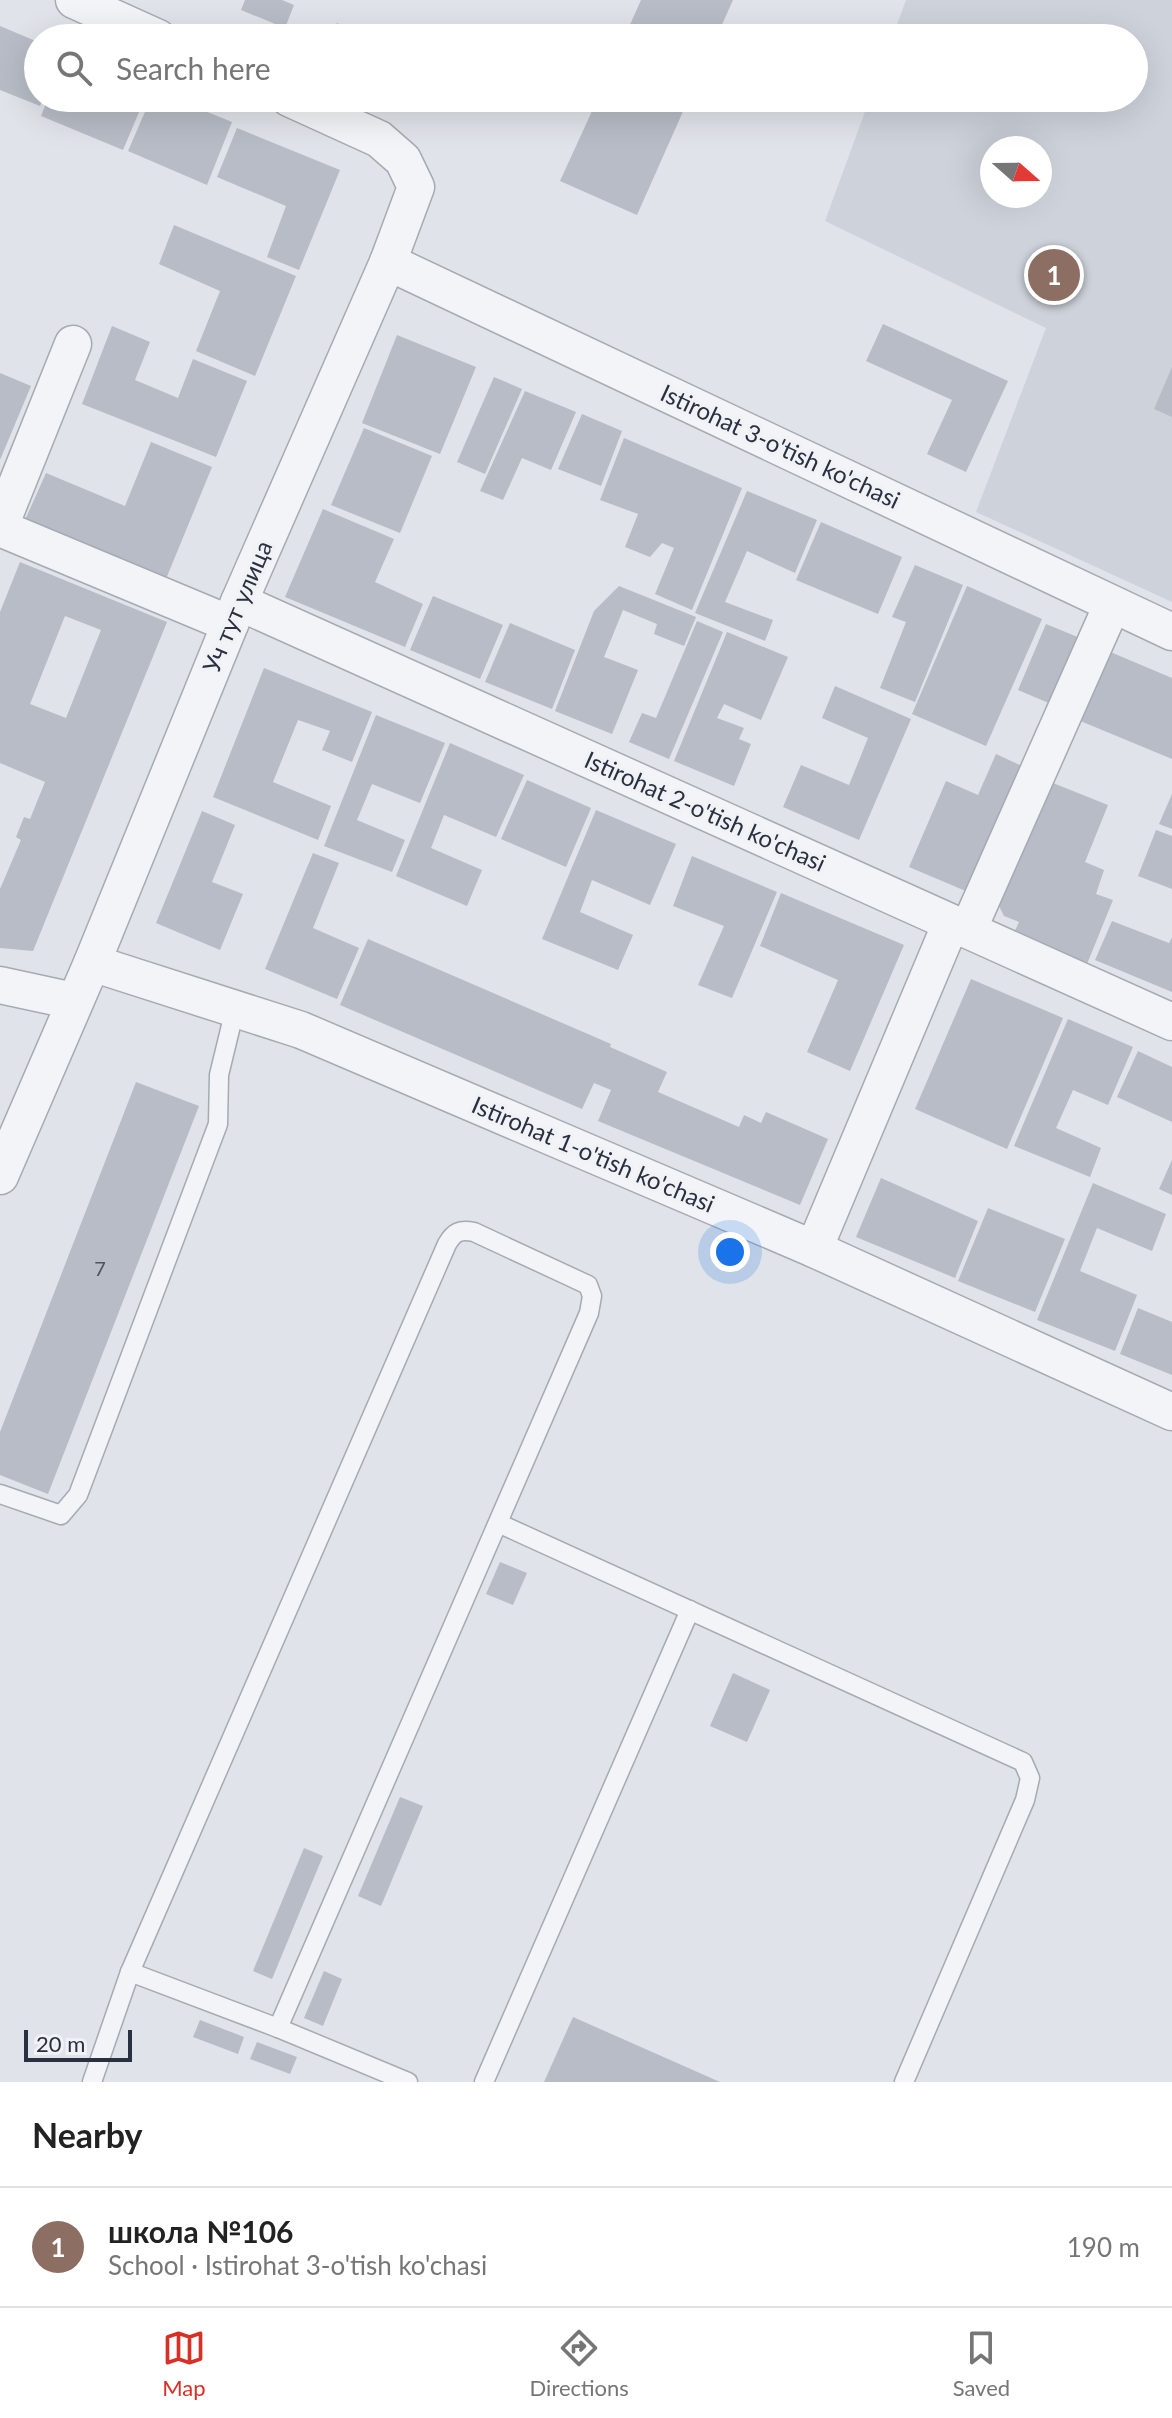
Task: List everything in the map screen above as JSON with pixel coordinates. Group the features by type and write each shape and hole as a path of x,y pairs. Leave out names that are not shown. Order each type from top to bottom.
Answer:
{"street":[{"path":"74,0 127,24"},
{"name":"Уч тут улица","path":"0,1176 92,963 234,613 388,262 416,187 403,160 379,139 320,112"},
{"name":"Istirohat 3-o'tish ko'chasi","path":"388,262 1172,632"},
{"name":"Istirohat 2-o'tish ko'chasi","path":"73,344 0,527 234,613 1172,1022"},
{"path":"814,1249 960,927 1112,605"},
{"name":"Istirohat 1-o'tish ko'chasi","path":"92,963 301,1030 814,1249 1172,1412"},
{"path":"0,985 74,1001"}],"lane":[{"path":"0,1494 61,1515 78,1495 218,1124 219,1075 235,1009"},
{"path":"92,2082 130,1972 447,1244 453,1235 463,1230 474,1232 588,1285 592,1296 589,1313 278,2028"},
{"path":"498,1523 1023,1762 1030,1778 1025,1800 904,2082"},
{"path":"487,2081 690,1610"},
{"path":"130,1972 408,2082"}],"shaded area":[{"path":"906,0 1172,0 1172,602 976,512 1046,328 825,221 865,112 1148,112 1148,24 897,24"}],"building":[{"path":"245,0 282,0 294,5 287,24 275,24 241,10"},
{"path":"641,0 733,0 722,24 630,24"},
{"path":"0,26 24,36 24,100 0,90"},
{"path":"43,112 139,112 123,150 41,116"},
{"path":"145,112 207,112 232,122 207,185 128,151"},
{"path":"592,112 683,112 637,215 560,181"},
{"path":"237,128 340,170 299,270 267,257 286,206 217,177"},
{"path":"174,225 296,276 255,376 196,351 220,291 159,264"},
{"path":"883,324 1008,381 966,472 927,454 952,400 866,361"},
{"path":"112,326 150,342 135,380 178,398 193,359 247,381 216,457 82,404"},
{"path":"397,335 476,367 440,454 362,423"},
{"path":"1172,367 1172,417 1154,409"},
{"path":"0,373 31,386 0,460"},
{"path":"494,377 522,389 485,474 457,462"},
{"path":"525,391 576,412 551,470 522,458 503,500 480,491"},
{"path":"582,414 622,431 601,486 558,469"},
{"path":"364,428 432,456 400,533 331,505"},
{"path":"624,438 742,488 692,610 655,594 674,548 662,543 650,557 625,547 638,514 600,500"},
{"path":"151,442 212,467 166,579 25,520 46,473 125,506"},
{"path":"747,491 817,520 795,573 747,551 725,602 773,620 765,641 695,613"},
{"path":"323,509 394,539 375,582 423,604 405,647 285,597"},
{"path":"821,522 902,557 878,614 796,580"},
{"path":"20,562 167,622 33,951 0,948 0,889 21,840 16,837 24,817 30,819 45,782 0,763 0,612","holes":["65,616 101,630 66,718 30,704"]},
{"path":"915,565 963,585 915,702 880,688 906,622 892,617"},
{"path":"619,586 696,617 684,646 654,634 657,624 623,610 604,657 638,670 612,734 555,711 594,611"},
{"path":"967,586 1042,619 986,746 912,714"},
{"path":"433,596 503,625 480,679 410,650"},
{"path":"697,621 723,632 669,759 629,742 642,713 656,718"},
{"path":"510,623 575,650 552,709 485,682"},
{"path":"1046,624 1080,638 1051,704 1018,690"},
{"path":"727,632 788,657 761,720 724,704 717,718 744,728 739,739 751,744 734,786 674,761"},
{"path":"1108,651 1172,678 1172,759 1078,720"},
{"path":"264,668 372,712 352,762 322,750 330,731 298,720 273,782 331,806 318,840 213,797"},
{"path":"835,686 911,719 859,840 783,807 801,765 849,785 868,738 822,718"},
{"path":"376,715 445,743 420,803 372,784 357,820 405,840 392,872 324,846"},
{"path":"450,743 524,775 496,837 444,815 431,848 482,870 467,906 396,876"},
{"path":"996,754 1022,766 968,892 909,867 946,781 978,795"},
{"path":"527,780 591,808 566,867 501,839"},
{"path":"1048,781 1108,805 1085,862 1104,870 1096,894 1113,900 1085,969 1012,937 1019,922 1004,916 998,904"},
{"path":"1172,794 1172,829 1159,824"},
{"path":"596,810 676,844 650,905 592,880 580,912 633,935 618,970 542,939"},
{"path":"202,811 235,825 212,882 243,894 220,950 156,923"},
{"path":"1156,830 1172,836 1172,889 1138,876"},
{"path":"313,853 339,863 313,928 359,948 337,999 265,969"},
{"path":"692,856 777,892 732,998 698,985 724,926 673,906"},
{"path":"781,893 904,945 850,1071 807,1052 838,980 760,946"},
{"path":"1112,921 1169,943 1172,937 1172,992 1095,960"},
{"path":"368,939 611,1044 610,1047 667,1072 658,1092 739,1127 744,1115 761,1123 766,1112 828,1139 800,1205 598,1121 611,1090 594,1083 582,1109 340,1005"},
{"path":"971,979 1063,1018 1007,1149 915,1109"},
{"path":"1068,1019 1133,1047 1108,1105 1073,1090 1056,1128 1101,1148 1090,1177 1014,1146"},
{"path":"1138,1051 1172,1067 1172,1122 1117,1097"},
{"path":"136,1082 199,1106 48,1494 0,1475 0,1432"},
{"path":"1172,1160 1172,1195 1159,1189"},
{"path":"881,1178 978,1221 955,1278 856,1237"},
{"path":"1093,1183 1166,1214 1152,1251 1097,1228 1080,1271 1137,1295 1115,1351 1037,1320"},
{"path":"988,1208 1065,1239 1035,1312 958,1281"},
{"path":"1138,1308 1172,1322 1172,1375 1120,1354"},
{"path":"500,1562 527,1573 513,1605 486,1594"},
{"path":"733,1673 770,1690 747,1742 710,1726"},
{"path":"400,1797 423,1806 381,1906 358,1896"},
{"path":"304,1848 323,1856 272,1979 253,1971"},
{"path":"324,1971 342,1979 323,2026 304,2018"},
{"path":"573,2017 720,2082 544,2082"},
{"path":"200,2020 244,2037 238,2054 193,2037"},
{"path":"257,2042 297,2057 290,2074 250,2059"}],"place":[{"name":"школа №106","path":"1054,275"}]}
